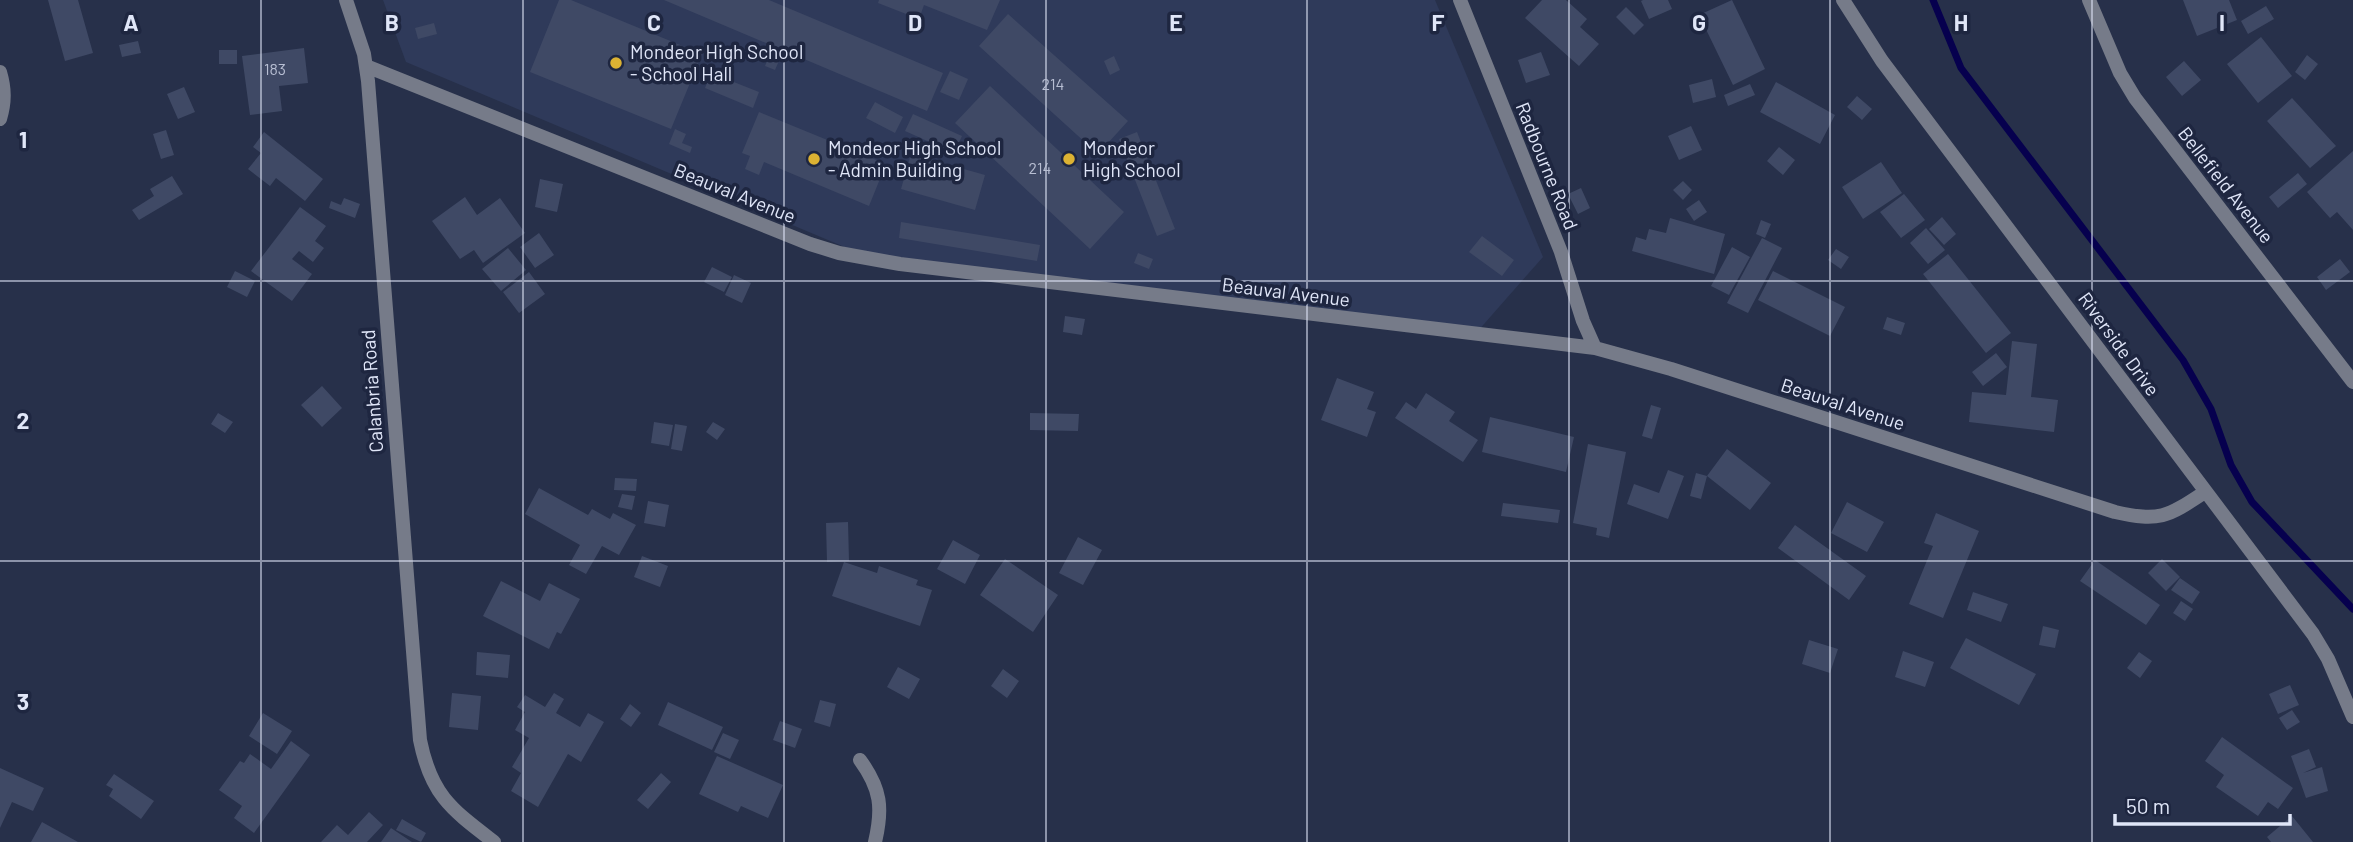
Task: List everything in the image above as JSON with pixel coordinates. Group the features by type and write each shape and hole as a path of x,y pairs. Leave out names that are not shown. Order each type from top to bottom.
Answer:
{"street":[{"name":"Calanbria Road","path":"346,0 366,66 416,707 423,753 431,780 450,806 494,842"},
{"name":"Radbourne Road","path":"1460,0 1561,252 1595,348"},
{"name":"Riverside Drive","path":"1843,0 1882,61 2313,634 2329,659 2353,717"},
{"name":"Bellefield Avenue","path":"2089,0 2116,64 2135,98 2353,382"},
{"name":"Beauval Avenue","path":"366,66 810,244 839,253 914,266 1595,348 1671,369 2115,512 2150,519 2164,517 2205,492"},
{"path":"0,72 5,103 0,119"},
{"path":"860,760 876,787 879,801 880,814 875,842"}],"shaded area":[{"name":"Mondeor High School","path":"383,0 1435,0 1543,257 1477,332 866,256 406,62"}],"building":[{"path":"48,0 78,0 93,53 65,61"},
{"name":"Mondeor High School - School Hall","path":"559,0 571,0 702,54 671,129 530,72"},
{"path":"664,0 769,0 943,73 927,111"},
{"path":"879,0 1000,0 987,30 924,5 919,19 878,3"},
{"path":"1542,0 1566,0 1587,19 1580,27 1599,44 1579,66 1525,18"},
{"path":"1668,0 1672,9 1649,19 1641,1"},
{"path":"1732,0 1765,69 1733,85 1699,15"},
{"path":"2183,0 2229,0 2237,20 2197,36"},
{"path":"2266,6 2274,19 2248,34 2241,21"},
{"path":"1626,7 1644,25 1634,35 1616,17"},
{"name":"Mondeor High School","path":"1008,14 1128,121 1098,154 979,46"},
{"path":"434,23 437,34 418,39 415,28"},
{"path":"2261,37 2292,76 2258,103 2227,64"},
{"path":"138,41 141,53 122,57 119,45"},
{"path":"304,48 308,83 279,86 282,111 250,115 242,56"},
{"path":"219,50 237,50 237,64 219,64"},
{"path":"771,52 781,56 775,70 765,66"},
{"path":"1541,52 1550,75 1526,83 1518,60"},
{"path":"2307,55 2318,64 2305,80 2295,72"},
{"path":"1114,56 1120,70 1110,75 1104,61"},
{"path":"2184,61 2201,80 2182,96 2166,77"},
{"path":"950,71 968,79 959,100 940,92"},
{"path":"711,73 759,92 753,108 705,88"},
{"path":"1712,79 1716,97 1693,103 1689,85"},
{"path":"1776,82 1835,115 1820,144 1760,112"},
{"path":"1750,84 1755,95 1728,106 1724,95"},
{"name":"Mondeor High School","path":"990,86 1124,212 1090,249 955,123"},
{"path":"184,87 195,112 178,119 167,94"},
{"path":"1857,96 1872,109 1862,120 1847,107"},
{"path":"2292,98 2336,146 2310,168 2267,121"},
{"path":"875,102 903,117 895,133 866,118"},
{"name":"Mondeor High School - Admin Building","path":"759,112 886,164 869,206 764,162 759,175 745,169 750,156 742,153"},
{"path":"913,114 962,136 954,153 905,131"},
{"path":"1691,126 1702,150 1679,160 1668,136"},
{"path":"675,129 686,134 682,143 692,147 690,153 669,144"},
{"path":"166,130 174,155 161,159 153,134"},
{"path":"264,132 323,179 305,201 276,178 270,186 248,169 261,153 253,147"},
{"path":"1137,132 1175,229 1157,236 1119,139"},
{"path":"1779,147 1795,160 1783,175 1767,161"},
{"path":"2353,151 2353,230 2337,212 2330,218 2307,192"},
{"path":"911,154 985,175 975,210 901,189"},
{"path":"1881,162 1902,193 1863,219 1842,187"},
{"path":"2298,173 2307,184 2278,208 2269,197"},
{"path":"172,176 183,194 139,220 132,210 154,196 150,189"},
{"path":"540,179 563,184 557,212 535,207"},
{"path":"1683,181 1692,190 1683,200 1673,190"},
{"path":"1581,188 1590,208 1578,214 1568,194"},
{"path":"1904,194 1925,220 1901,238 1880,212"},
{"path":"465,197 477,215 500,198 525,233 483,263 474,250 460,259 432,221"},
{"path":"344,198 360,204 355,218 329,208 331,201 341,205"},
{"path":"1699,200 1707,212 1694,221 1686,209"},
{"path":"300,207 326,226 315,241 324,248 313,262 299,251 292,259 312,274 292,301 251,271"},
{"path":"1942,217 1956,234 1944,245 1929,229"},
{"path":"1670,218 1725,234 1714,274 1632,251 1636,237 1646,240 1649,229 1666,233"},
{"path":"1761,220 1771,224 1765,238 1756,234"},
{"path":"901,222 1040,245 1037,261 899,238"},
{"path":"1926,228 1945,250 1928,264 1910,243"},
{"path":"539,233 554,255 535,268 520,247"},
{"path":"1482,236 1514,260 1502,276 1469,252"},
{"path":"1762,238 1782,248 1748,313 1727,303"},
{"path":"1732,247 1750,257 1729,295 1711,286"},
{"path":"508,248 526,270 501,291 482,269"},
{"path":"1836,249 1849,257 1841,269 1828,260"},
{"path":"1138,253 1153,259 1149,269 1134,263"},
{"path":"1948,254 2011,333 1986,353 1923,274"},
{"path":"2340,259 2350,272 2326,290 2317,277"},
{"path":"712,267 732,277 724,292 704,282"},
{"path":"235,271 255,281 247,297 227,287"},
{"path":"1773,271 1845,307 1830,336 1758,300"},
{"path":"529,272 545,294 519,313 503,292"},
{"path":"734,275 751,283 742,303 725,295"},
{"path":"1065,316 1085,319 1082,335 1063,332"},
{"path":"1887,317 1905,323 1901,335 1883,329"},
{"path":"2012,341 2037,344 2031,397 2058,400 2054,432 1969,422 1972,392 2006,395"},
{"path":"1996,353 2007,367 1983,386 1972,372"},
{"path":"1337,378 1374,392 1367,409 1376,412 1367,437 1321,420"},
{"path":"322,386 342,408 322,427 301,405"},
{"path":"1426,393 1455,412 1449,421 1478,440 1463,462 1395,418 1406,402 1416,409"},
{"path":"1651,405 1661,408 1652,439 1642,436"},
{"path":"218,413 233,422 225,433 211,424"},
{"path":"1030,413 1079,414 1078,431 1030,430"},
{"path":"1490,417 1574,437 1566,472 1482,452"},
{"path":"654,422 673,425 669,446 651,443"},
{"path":"713,422 725,429 717,440 706,432"},
{"path":"675,424 687,426 682,451 671,449"},
{"path":"1588,444 1626,452 1609,538 1596,535 1597,528 1573,523"},
{"path":"1727,449 1771,483 1750,510 1707,476"},
{"path":"1668,470 1684,476 1668,519 1627,504 1634,484 1659,493"},
{"path":"1696,473 1707,476 1701,499 1690,496"},
{"path":"615,478 637,479 636,491 614,490"},
{"path":"539,488 588,515 592,509 610,519 613,513 636,525 619,555 602,546 586,574 569,565 580,545 525,514"},
{"path":"622,494 635,496 632,510 618,507"},
{"path":"648,501 669,505 665,527 644,523"},
{"path":"1847,502 1884,522 1867,552 1831,533"},
{"path":"1503,503 1560,510 1558,523 1501,516"},
{"path":"1936,513 1979,531 1943,618 1909,604 1933,546 1924,543"},
{"path":"848,522 849,561 827,562 826,523"},
{"path":"1795,525 1866,576 1849,600 1778,548"},
{"path":"1078,537 1102,550 1083,585 1059,573"},
{"path":"953,540 980,555 965,584 937,569"},
{"path":"642,556 668,566 660,587 634,577"},
{"path":"1005,559 1058,595 1033,632 980,595"},
{"path":"2162,559 2180,577 2166,591 2148,573"},
{"path":"2095,560 2160,605 2146,625 2080,581"},
{"path":"844,562 877,573 879,566 918,580 916,585 932,590 920,626 832,596"},
{"path":"2180,578 2200,592 2192,604 2171,590"},
{"path":"501,581 540,601 549,583 580,599 561,634 557,632 549,649 483,616"},
{"path":"1973,592 2008,604 2001,622 1967,610"},
{"path":"2181,601 2193,609 2185,621 2173,613"},
{"path":"2043,626 2059,630 2055,648 2039,645"},
{"path":"1966,638 2036,674 2019,705 1950,668"},
{"path":"1809,640 1838,649 1830,673 1802,664"},
{"path":"1903,651 1934,662 1925,687 1895,677"},
{"path":"477,652 510,655 508,678 476,675"},
{"path":"2139,652 2152,661 2140,678 2127,668"},
{"path":"898,667 920,679 909,699 887,687"},
{"path":"1003,669 1019,681 1007,698 991,686"},
{"path":"2290,685 2299,705 2278,714 2269,694"},
{"path":"452,693 481,696 478,730 449,727"},
{"path":"554,693 564,699 556,713 580,727 588,713 604,722 581,762 568,754 538,807 511,791 521,773 512,767 529,738 515,730 525,712 517,707 525,695 545,707"},
{"path":"820,700 836,704 830,727 814,722"},
{"path":"668,702 723,727 712,750 658,725"},
{"path":"630,704 641,713 631,727 620,719"},
{"path":"2292,710 2300,722 2287,730 2279,718"},
{"path":"263,713 292,731 277,754 249,736"},
{"path":"780,721 802,729 795,748 773,740"},
{"path":"723,733 739,740 730,759 714,752"},
{"path":"2222,737 2293,788 2278,809 2268,802 2258,816 2216,787 2224,775 2205,761"},
{"path":"291,741 310,755 254,833 234,818 242,806 219,790 240,761 244,763 250,754 271,769"},
{"path":"2309,749 2316,767 2303,773 2322,767 2328,791 2306,798 2291,756"},
{"path":"717,756 783,785 768,818 741,806 738,812 699,794"},
{"path":"0,768 44,788 33,811 12,802 0,828"},
{"path":"661,773 671,782 648,809 637,800"},
{"path":"114,774 154,801 141,819 109,796 113,789 106,785"},
{"path":"369,812 383,825 367,842 321,842 337,825 348,835"},
{"path":"2292,816 2313,842 2271,842 2267,837"},
{"path":"402,819 426,833 421,842 396,830"},
{"path":"42,822 78,842 31,842"},
{"path":"391,828 412,842 381,842"}],"waterway":[{"path":"1933,0 1961,68 2183,360 2211,409 2231,465 2252,502 2353,609"}],"place":[{"name":"Mondeor High School - School Hall","path":"616,63"},
{"name":"Mondeor High School - Admin Building","path":"814,159"},
{"name":"Mondeor High School","path":"1069,159"}]}
